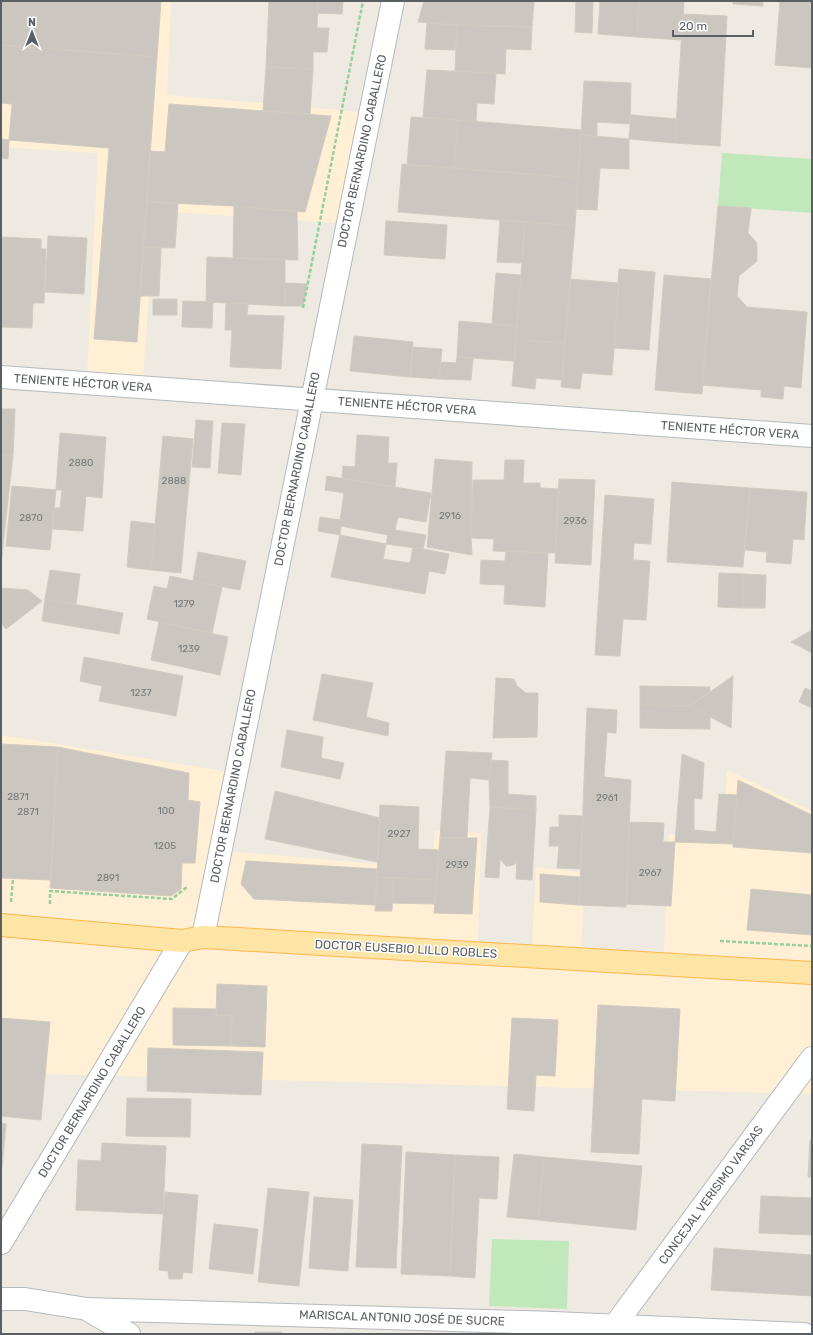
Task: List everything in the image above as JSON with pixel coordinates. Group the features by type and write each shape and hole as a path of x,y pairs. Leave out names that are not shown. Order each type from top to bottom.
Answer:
{"main road":[{"name":"DOCTOR EUSEBIO LILLO ROBLES","path":"1,925 192,939 812,973"}],"street":[{"name":"DOCTOR BERNARDINO CABALLERO","path":"1,1243 192,939 311,399 393,1"},
{"name":"TENIENTE HÉCTOR VERA","path":"1,377 812,436"},
{"name":"CONCEJAL VERISIMO VARGAS","path":"613,1330 812,1058"},
{"name":"MARISCAL ANTONIO JOSÉ DE SUCRE","path":"1,1299 25,1299 87,1309 613,1330 804,1334"},
{"path":"87,1309 129,1334"}],"path":[{"path":"302,314 363,1"},
{"path":"11,904 13,878"},
{"path":"50,907 50,891 172,899 189,885"}],"shaded area":[{"path":"1,1 171,1 167,95 362,112 338,223 155,211 143,379 87,376 98,153 1,147"},
{"path":"1,735 242,774 228,851 432,869 435,831 481,833 478,944 532,947 536,867 585,873 581,952 664,955 669,834 724,837 727,770 812,811 812,1094 1,1073"}],"green space":[{"path":"722,153 812,159 812,213 718,206"},
{"path":"492,1239 569,1241 567,1309 489,1306"}],"building":[{"path":"1,1 161,1 157,57 1,45"},
{"path":"269,1 318,1 317,28 329,28 327,52 313,52 313,69 266,67"},
{"path":"318,1 343,1 342,14 317,13"},
{"path":"424,1 534,1 532,27 457,25 418,22"},
{"path":"576,1 593,1 592,33 575,32"},
{"path":"600,1 639,1 637,37 598,34"},
{"path":"639,1 684,1 682,40 637,37"},
{"path":"733,1 763,1 763,6 733,4"},
{"path":"780,1 812,1 812,68 775,65"},
{"path":"683,14 727,16 720,146 675,143"},
{"path":"427,23 457,25 455,50 425,49"},
{"path":"457,25 532,27 531,50 506,49 505,74 455,71"},
{"path":"1,45 157,57 137,342 94,339 109,148 9,140 12,104 1,103"},
{"path":"266,67 313,69 310,114 263,111"},
{"path":"427,70 496,73 494,104 477,103 476,122 423,117"},
{"path":"584,81 631,83 630,124 597,122 597,137 581,135"},
{"path":"169,104 331,116 305,212 234,206 147,202 150,151 165,152"},
{"path":"631,115 677,119 675,143 629,139"},
{"path":"411,117 458,120 454,168 407,165"},
{"path":"458,120 581,130 578,178 454,168"},
{"path":"581,135 629,139 629,169 600,168 597,210 576,209"},
{"path":"1,139 9,140 8,159 1,158"},
{"path":"402,164 578,178 575,226 398,212"},
{"path":"147,202 178,203 175,248 143,247"},
{"path":"234,206 297,212 298,260 233,258"},
{"path":"718,206 751,208 748,233 757,243 757,261 739,276 737,296 747,307 807,312 801,388 784,386 783,399 761,397 761,390 702,385"},
{"path":"500,220 525,222 522,263 497,262"},
{"path":"386,221 447,225 445,259 384,255"},
{"path":"525,222 575,226 565,343 516,340"},
{"path":"48,236 87,238 84,294 45,292"},
{"path":"1,237 41,239 41,249 46,249 44,303 33,303 32,328 1,327"},
{"path":"143,247 161,248 159,296 140,296"},
{"path":"207,257 285,260 285,306 206,302"},
{"path":"619,269 655,272 649,350 614,348"},
{"path":"496,273 521,275 517,326 492,324"},
{"path":"664,275 711,279 702,394 655,390"},
{"path":"570,279 619,283 612,375 582,373 580,389 561,387"},
{"path":"285,283 307,284 303,306 285,306"},
{"path":"153,299 177,299 177,315 153,315"},
{"path":"183,301 213,302 212,328 182,327"},
{"path":"226,303 248,304 247,315 284,316 281,369 230,367 232,330 225,330"},
{"path":"459,321 517,326 514,361 457,357"},
{"path":"354,336 413,342 410,377 350,371"},
{"path":"516,340 565,343 562,380 536,378 535,389 512,386"},
{"path":"413,347 442,349 439,379 410,377"},
{"path":"457,357 473,358 471,380 439,379 441,362 456,363"},
{"path":"1,409 15,409 13,455 1,456"},
{"path":"196,420 213,421 210,468 192,467"},
{"path":"222,423 245,424 241,475 218,473"},
{"path":"60,433 106,437 102,498 86,496 83,531 53,529 55,508 60,508 62,490 56,490"},
{"path":"357,435 389,437 388,463 397,463 395,487 342,478 343,466 355,467"},
{"path":"163,436 193,439 181,573 151,570"},
{"path":"13,455 1,565 1,456"},
{"path":"435,459 472,462 472,555 427,547"},
{"path":"505,460 524,460 523,483 540,483 540,488 559,489 555,553 493,551 494,539 471,538 473,480 504,480"},
{"path":"327,476 431,493 426,522 398,517 395,530 426,535 423,549 386,544 388,535 341,526 340,535 318,531 320,517 340,520 344,493 325,490"},
{"path":"559,479 595,480 591,565 555,563"},
{"path":"672,482 750,488 743,567 667,562"},
{"path":"12,486 56,490 50,550 6,546"},
{"path":"750,488 807,492 804,540 793,539 791,564 766,562 767,552 745,550"},
{"path":"605,495 654,499 651,544 634,543 633,560 650,561 646,620 623,619 620,656 595,655"},
{"path":"131,521 155,524 151,570 127,567"},
{"path":"340,535 386,544 383,559 410,563 413,547 449,554 445,574 429,571 425,594 331,577"},
{"path":"506,551 548,553 545,607 504,604 505,585 480,584 481,560 505,561"},
{"path":"198,552 246,561 240,590 193,581"},
{"path":"50,570 80,574 76,604 45,599"},
{"path":"719,573 744,574 743,608 718,607"},
{"path":"744,574 766,575 765,608 743,608"},
{"path":"170,576 222,587 212,633 147,619 154,586 167,589"},
{"path":"1,588 28,590 42,601 6,629 1,623"},
{"path":"45,599 123,613 119,634 42,621"},
{"path":"159,622 228,637 220,675 151,660"},
{"path":"812,630 812,653 791,642"},
{"path":"84,657 183,676 176,716 99,701 102,686 80,681"},
{"path":"322,674 373,683 366,717 389,723 388,736 313,720"},
{"path":"733,676 731,728 690,706"},
{"path":"496,678 514,679 517,686 526,693 538,693 537,737 493,738"},
{"path":"640,686 710,687 710,691 690,706 640,705"},
{"path":"805,688 812,691 812,708 799,702"},
{"path":"640,705 690,706 710,717 710,729 640,728"},
{"path":"587,708 617,710 616,733 607,732 604,777 631,780 626,907 579,905"},
{"path":"287,730 323,737 321,758 344,763 340,779 281,767"},
{"path":"1,744 58,747 51,880 1,878"},
{"path":"58,747 189,773 188,800 200,802 195,863 182,863 181,889 171,896 50,888"},
{"path":"446,751 492,753 489,780 470,778 467,838 440,838"},
{"path":"682,754 704,763 702,799 694,798 694,830 716,832 719,794 737,795 733,844 675,842"},
{"path":"491,760 508,761 508,794 536,796 536,810 490,807 489,780"},
{"path":"738,780 812,815 812,853 733,847"},
{"path":"275,791 380,818 377,862 265,839"},
{"path":"380,805 419,807 418,849 439,850 437,880 377,877"},
{"path":"490,807 536,810 532,880 516,879 517,859 515,864 506,866 500,859 499,878 485,877"},
{"path":"559,815 583,816 581,869 557,868 559,846 549,846 550,827 559,827"},
{"path":"629,822 664,823 663,842 675,842 671,906 626,904"},
{"path":"440,838 477,838 472,914 434,913"},
{"path":"246,861 377,869 375,905 254,899 241,884"},
{"path":"540,874 580,877 579,905 540,902"},
{"path":"377,877 393,878 392,911 375,911"},
{"path":"393,878 437,880 435,904 392,903"},
{"path":"751,889 812,895 812,935 747,930"},
{"path":"217,984 267,986 265,1047 231,1046 232,1016 216,1015"},
{"path":"598,1005 680,1009 675,1101 642,1099 639,1154 591,1152"},
{"path":"173,1008 216,1009 216,1015 232,1016 231,1046 173,1045"},
{"path":"1,1018 50,1022 41,1120 1,1116"},
{"path":"512,1018 558,1020 555,1076 536,1075 534,1111 507,1109"},
{"path":"148,1048 263,1052 261,1095 147,1091"},
{"path":"127,1098 191,1099 190,1137 126,1136"},
{"path":"1,1123 6,1124 2,1168 1,1168"},
{"path":"810,1140 812,1140 812,1177 808,1177"},
{"path":"102,1143 166,1146 163,1214 76,1210 78,1160 101,1161"},
{"path":"362,1144 402,1146 396,1268 356,1267"},
{"path":"406,1152 455,1155 450,1276 401,1274"},
{"path":"514,1154 544,1157 538,1220 507,1217"},
{"path":"455,1155 499,1157 497,1199 479,1198 475,1278 450,1276"},
{"path":"544,1157 642,1166 636,1230 538,1220"},
{"path":"268,1188 309,1192 299,1286 258,1282"},
{"path":"165,1192 198,1195 192,1273 183,1272 182,1279 169,1279 168,1271 159,1270"},
{"path":"761,1196 812,1198 812,1235 759,1233"},
{"path":"314,1197 353,1200 348,1271 309,1268"},
{"path":"214,1224 258,1229 253,1274 209,1269"},
{"path":"714,1248 812,1255 812,1296 711,1290"},
{"path":"255,1332 282,1332 281,1334 254,1334"}]}
